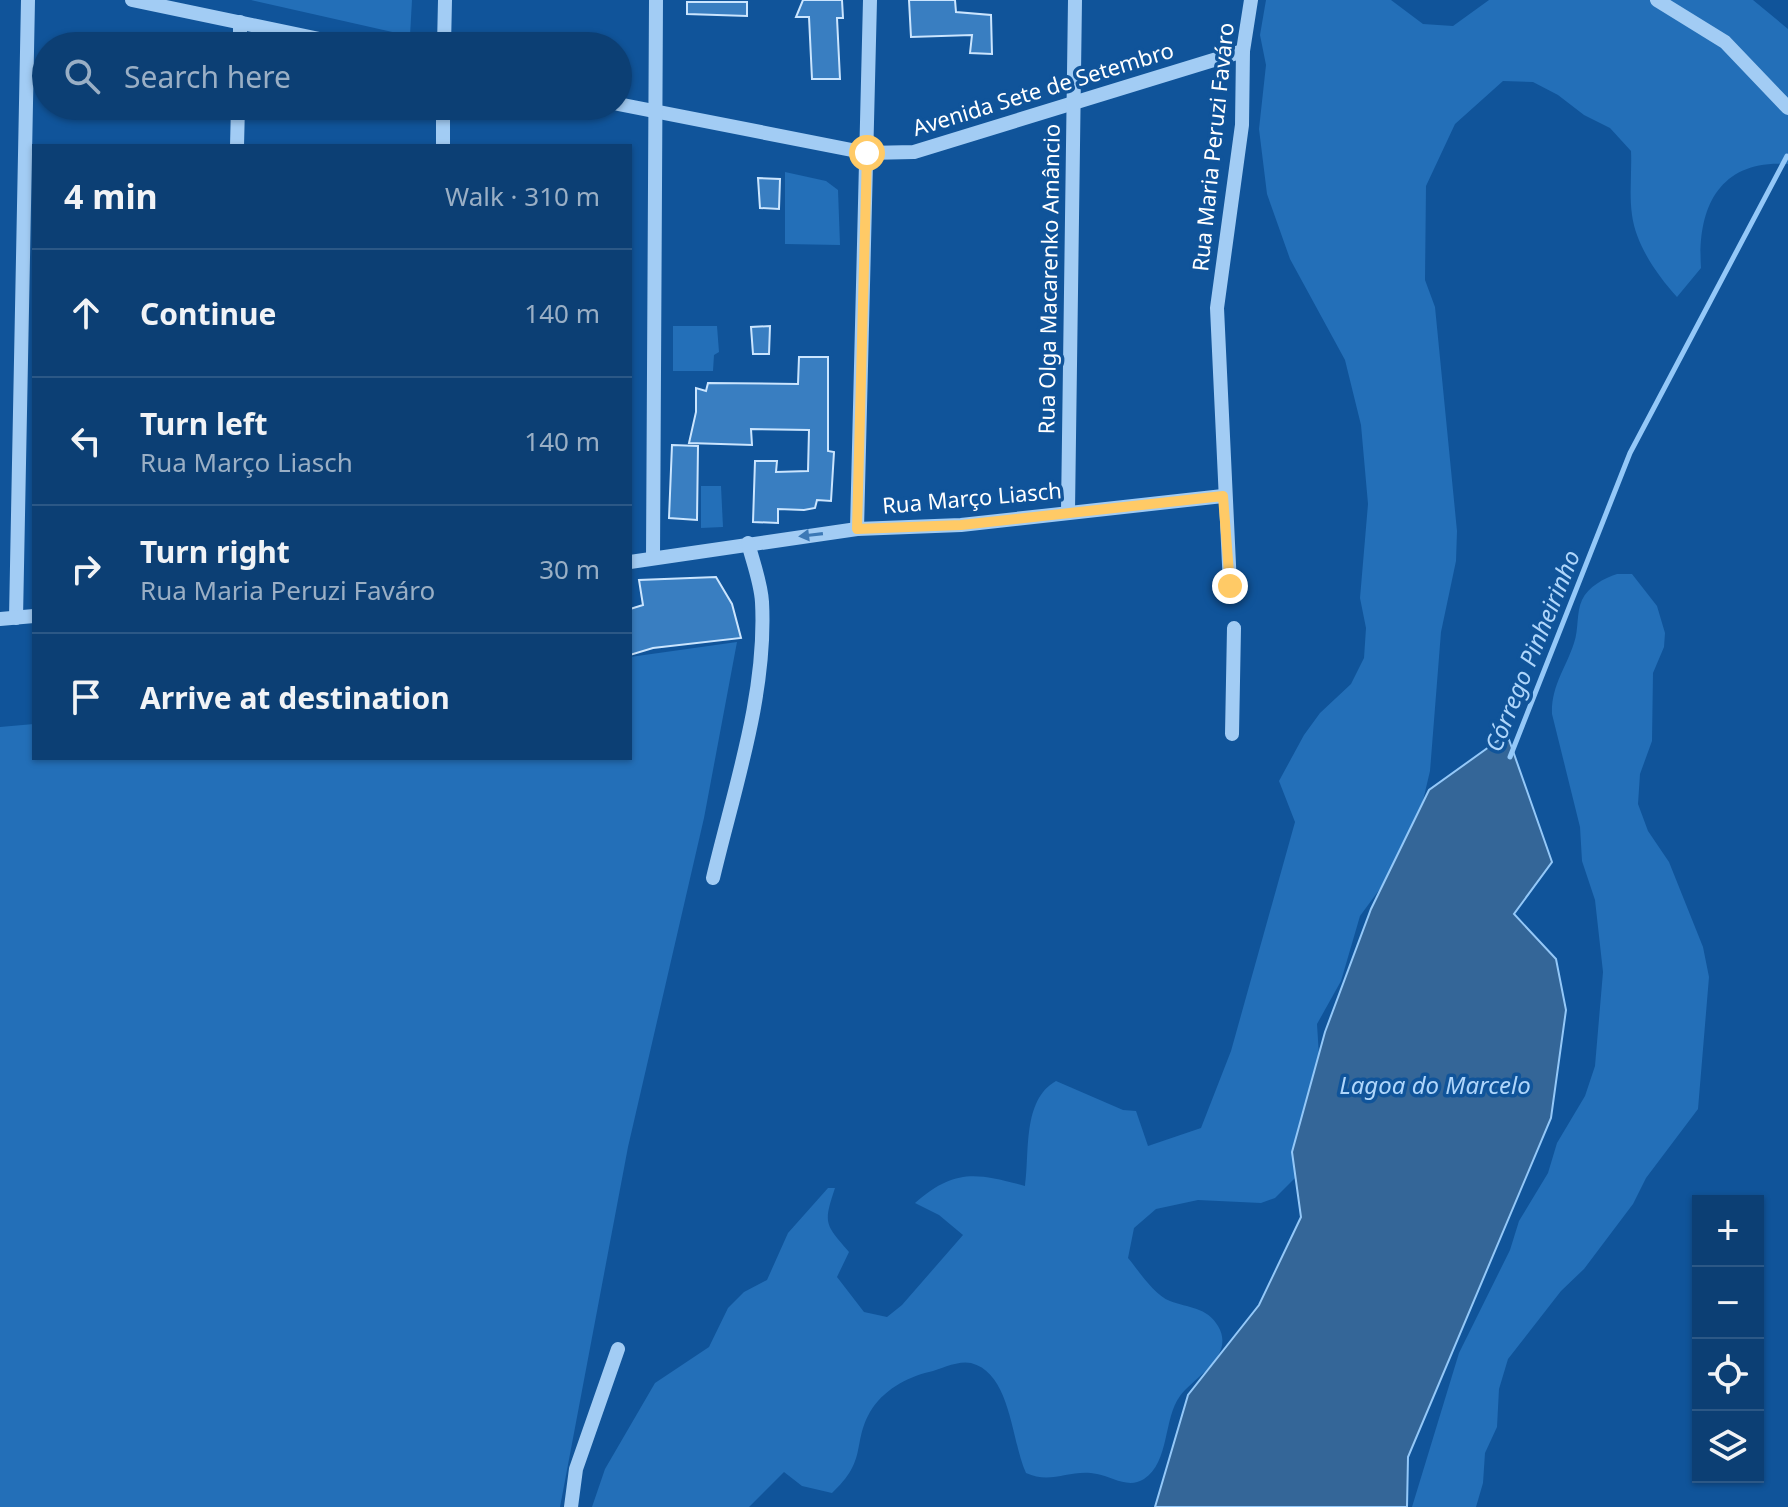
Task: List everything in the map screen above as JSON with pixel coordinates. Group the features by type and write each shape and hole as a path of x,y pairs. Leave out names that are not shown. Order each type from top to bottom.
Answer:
{"street":[{"path":"16,618 28,0"},
{"path":"132,0 287,32"},
{"path":"444,32 445,0"},
{"path":"653,558 656,0"},
{"path":"857,529 870,0"},
{"name":"Rua Olga Macarenko Amâncio","path":"1068,511 1075,0"},
{"name":"Rua Maria Peruzi Faváro","path":"1230,586 1223,496 1217,308 1242,125 1243,51 1251,0"},
{"path":"1657,0 1680,11 1725,42 1788,108"},
{"path":"240,22 240,32"},
{"name":"Avenida Sete de Setembro","path":"632,107 867,153 914,152 1073,106 1243,51"},
{"path":"237,144 238,120"},
{"path":"443,120 443,144"},
{"name":"Rua Março Liasch","path":"632,562 857,529 961,525 1223,496"},
{"path":"713,878 746,741 762,639 762,599 748,543"},
{"path":"0,619 32,616"},
{"path":"1232,734 1234,628"},
{"path":"571,1507 576,1469 618,1349"}],"shaded area":[{"path":"251,0 412,0 410,32 392,32"},
{"path":"1266,0 1391,0 1423,24 1453,26 1489,0 1753,0 1788,29 1788,164 1745,170 1729,179 1717,192 1703,226 1701,268 1677,297 1655,269 1638,237 1631,207 1631,151 1610,128 1533,82 1503,81 1455,124 1426,186 1425,280 1435,307 1457,531 1456,561 1441,632 1430,771 1421,809 1393,871 1360,916 1341,981 1317,1024 1319,1056 1304,1169 1275,1198 1261,1203 1198,1200 1156,1209 1134,1228 1128,1258 1142,1276 1164,1298 1208,1315 1218,1326 1222,1337 1218,1356 1175,1405 1162,1451 1152,1471 1144,1479 1132,1483 1088,1473 1044,1477 1026,1473 1002,1393 984,1369 971,1363 961,1363 912,1377 875,1404 865,1423 851,1471 832,1493 802,1486 784,1472 749,1507 592,1507 605,1469 655,1383 709,1347 728,1308 744,1292 767,1280 788,1233 828,1188 835,1188 828,1223 849,1252 837,1277 864,1312 887,1317 902,1305 963,1235 939,1215 915,1203 942,1184 967,1176 993,1178 1025,1186 1033,1114 1045,1090 1056,1081 1123,1110 1136,1111 1148,1146 1201,1128 1231,1051 1295,822 1279,781 1320,713 1351,684 1364,658 1366,628 1360,598 1368,504 1361,425 1345,360 1290,259 1267,194 1259,129 1266,65 1260,35"},
{"path":"785,172 826,181 838,190 840,245 785,244"},
{"path":"673,326 717,326 719,352 714,355 713,371 673,371"},
{"path":"701,486 721,486 723,527 701,528"},
{"path":"1617,574 1632,574 1657,606 1665,633 1664,647 1653,673 1652,741 1640,774 1638,804 1648,831 1669,862 1703,947 1709,977 1698,1109 1584,1269 1561,1291 1508,1359 1499,1389 1497,1427 1485,1453 1483,1483 1476,1507 1412,1507 1459,1353 1510,1250 1519,1221 1548,1173 1557,1143 1585,1096 1595,1066 1603,972 1595,900 1582,861 1580,827 1552,704 1576,638 1582,600 1597,584"},
{"path":"737,642 704,818 628,1147 560,1507 0,1507 0,727 32,724 32,760 632,760 632,657"}],"water":[{"name":"Lagoa do Marcelo","path":"1507,734 1552,862 1514,914 1556,959 1566,1010 1551,1118 1408,1457 1407,1507 1155,1507 1188,1395 1259,1305 1301,1217 1292,1152 1325,1032 1371,909 1429,790"}],"building":[{"path":"803,0 842,0 843,18 837,18 840,79 812,79 809,17 796,17"},
{"path":"909,0 955,0 956,12 991,15 992,54 970,53 972,35 911,37"},
{"path":"687,2 747,2 747,16 687,14"},
{"path":"758,178 780,179 779,209 760,208"},
{"path":"770,326 769,354 753,354 751,327"},
{"path":"799,357 828,357 828,451 834,452 831,501 817,500 815,508 804,510 778,509 778,523 753,522 755,461 777,461 776,472 808,471 809,430 751,429 752,445 689,443 696,412 696,388 706,391 708,383 798,384"},
{"path":"672,445 698,446 697,520 669,518"},
{"path":"716,577 732,604 741,638 653,648 632,654 632,608 643,605 639,580"}],"waterway":[{"name":"Córrego Pinheirinho","path":"1510,757 1630,453 1787,156"}],"route":[{"path":"867,153 857,529 961,525 1223,496 1230,586"}]}
